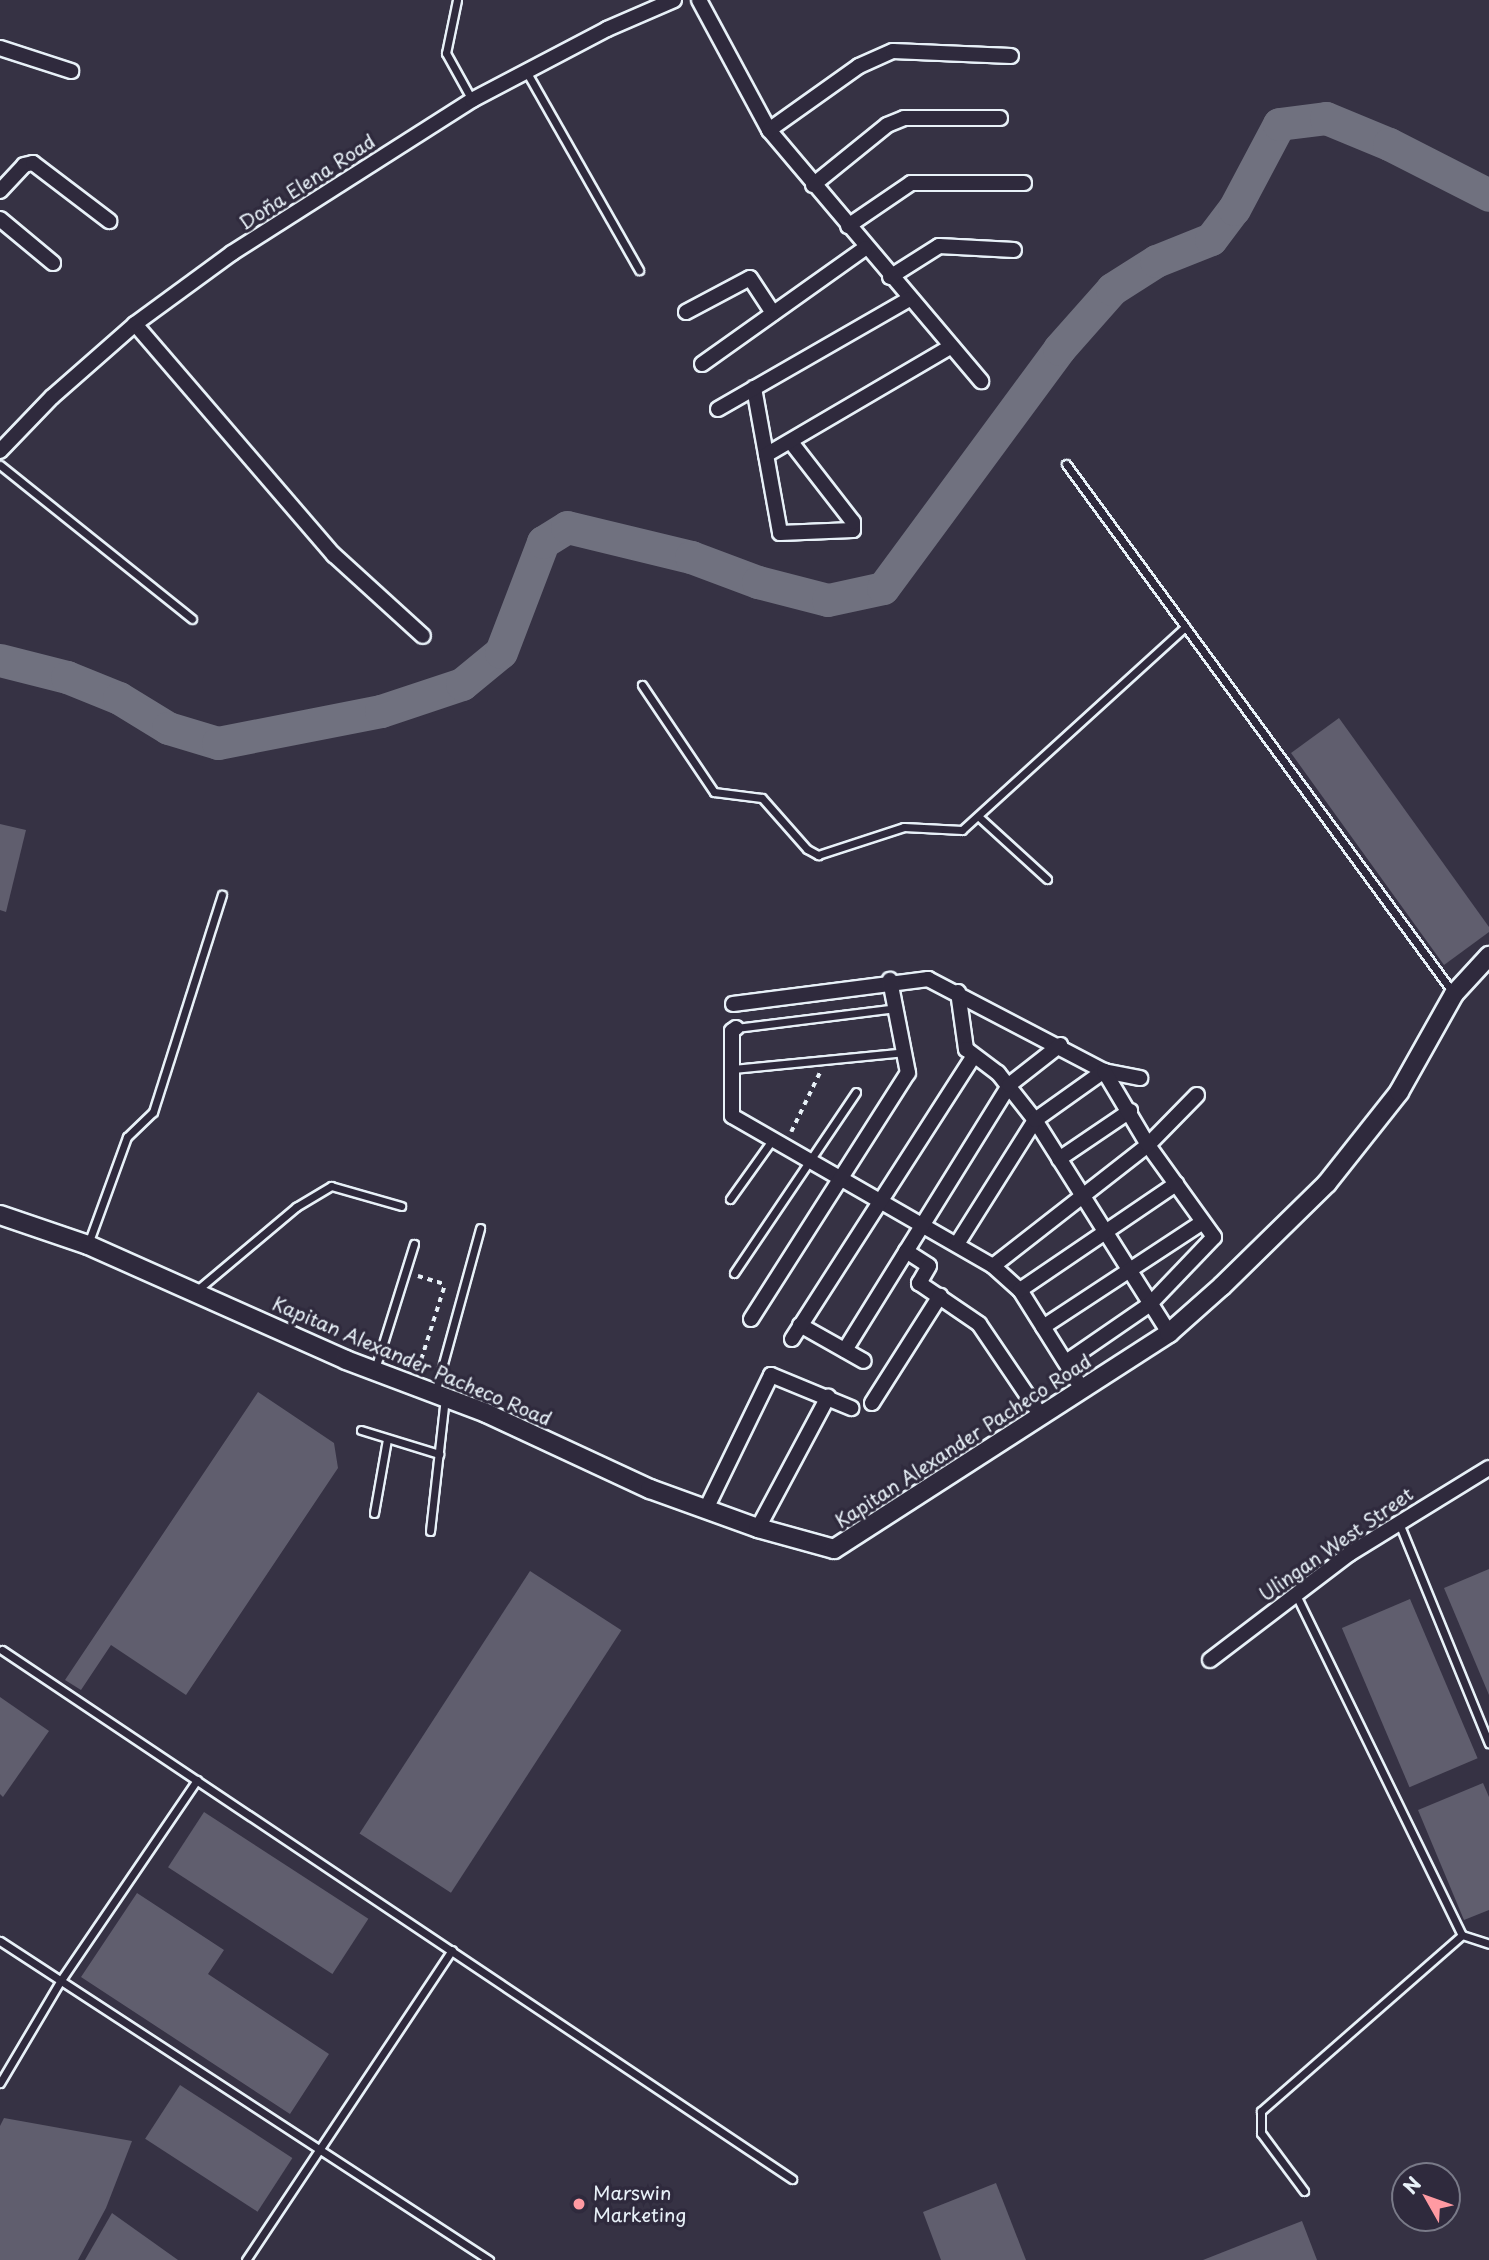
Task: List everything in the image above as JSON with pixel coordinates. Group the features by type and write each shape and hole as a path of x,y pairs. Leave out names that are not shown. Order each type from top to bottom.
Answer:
{"street":[{"name":"Doña Elena Road","path":"0,451 52,397 135,324 232,253 472,100 526,70 674,0"},
{"path":"699,0 769,130 865,248 981,381"},
{"path":"0,48 71,71"},
{"path":"769,130 859,66 893,51 1011,56"},
{"path":"813,185 887,125 904,118 1000,118"},
{"path":"0,191 24,165 33,163 108,221"},
{"path":"848,226 911,183 1024,184"},
{"path":"0,219 53,263"},
{"path":"890,277 939,246 1014,250"},
{"path":"702,364 865,248"},
{"path":"686,312 750,278 773,313"},
{"path":"718,409 909,299"},
{"path":"135,324 334,555 423,636"},
{"path":"766,455 950,347"},
{"path":"754,388 780,533 853,530 853,522 791,442"},
{"name":"Kapitan Alexander Pacheco Road","path":"0,1215 88,1245 706,1510 834,1549 1169,1333 1327,1183 1399,1091 1454,995 1489,956"},
{"path":"733,1004 890,980 928,979 1060,1045 1104,1071 1140,1078"},
{"path":"751,1319 842,1182 908,1073 890,980"},
{"path":"958,992 966,1049 1009,1085 1035,1120 1128,1272 1169,1333"},
{"path":"737,1028 732,1031 732,1116 842,1182 922,1224 993,1266 1020,1290 1082,1389"},
{"path":"845,1350 1009,1085 1060,1045"},
{"path":"792,1339 878,1200 974,1056"},
{"path":"1066,1362 1149,1305 1212,1241 1203,1222 1148,1145 1104,1071"},
{"path":"957,1244 1035,1120 1104,1071"},
{"path":"993,1266 1148,1145 1197,1095"},
{"path":"1059,1159 1129,1111"},
{"path":"1020,1290 1175,1184"},
{"path":"1043,1327 1203,1222"},
{"path":"906,1251 929,1265 919,1283 979,1324 1040,1414"},
{"path":"872,1403 940,1296"},
{"path":"800,1325 864,1361"},
{"path":"706,1510 774,1369 850,1408"},
{"path":"758,1528 828,1397"},
{"name":"Ulingan West Street","path":"1210,1660 1398,1521 1489,1468"}],"lane":[{"path":"457,0 446,53 472,100"},
{"path":"526,70 639,270"},
{"path":"1066,464 1454,995"},
{"path":"0,465 192,619"},
{"path":"642,684 714,792 762,798 811,854 904,827 962,830 1185,627"},
{"path":"979,817 1047,879"},
{"path":"88,1245 127,1137 153,1112 222,895"},
{"path":"737,1028 896,1008"},
{"path":"733,1069 905,1052"},
{"path":"734,1273 856,1092"},
{"path":"730,1199 779,1143"},
{"path":"195,1291 296,1207 331,1186 401,1206"},
{"path":"430,1531 439,1454 440,1396 480,1228"},
{"path":"375,1370 414,1244"},
{"path":"361,1430 439,1454"},
{"path":"374,1513 387,1439"},
{"path":"1398,1521 1489,1743"},
{"path":"1296,1595 1462,1935 1489,1944"},
{"path":"2,1650 792,2179"},
{"path":"0,2083 61,1980 197,1780"},
{"path":"1304,2191 1261,2133 1261,2111 1462,1935"},
{"path":"0,1941 489,2260"},
{"path":"246,2260 452,1950"}],"path":[{"path":"779,1143 826,1061"},
{"path":"406,1273 464,1287"},
{"path":"413,1384 445,1284"}],"building":[{"path":"1339,718 1489,927 1489,932 1444,965 1291,753"},
{"path":"0,824 26,830 6,912 0,910"},
{"path":"258,1392 334,1443 338,1468 186,1695 111,1645 81,1690 65,1680"},
{"path":"1489,1569 1489,1695 1444,1588"},
{"path":"530,1571 621,1630 451,1893 360,1834"},
{"path":"1410,1599 1478,1758 1409,1787 1342,1628"},
{"path":"0,1697 49,1731 3,1797 0,1794"},
{"path":"1483,1783 1489,1797 1489,1910 1464,1920 1418,1810"},
{"path":"204,1812 368,1919 332,1974 168,1867"},
{"path":"137,1893 224,1950 208,1974 329,2054 290,2114 81,1977"},
{"path":"180,2085 292,2158 258,2212 145,2139"},
{"path":"4,2118 132,2141 106,2208 78,2260 0,2260 0,2126"},
{"path":"996,2183 1026,2260 941,2260 923,2212"},
{"path":"112,2213 178,2260 85,2260"},
{"path":"1302,2221 1317,2260 1203,2260"}],"waterway":[{"path":"0,660 67,677 119,698 168,728 218,743 381,711 462,684 501,652 543,542 567,527 691,557 758,582 828,600 883,588 1059,349 1112,289 1156,261 1211,239 1234,209 1279,124 1326,118 1389,144 1489,195"}],"place":[{"name":"Marswin Marketing","path":"579,2204"}]}
